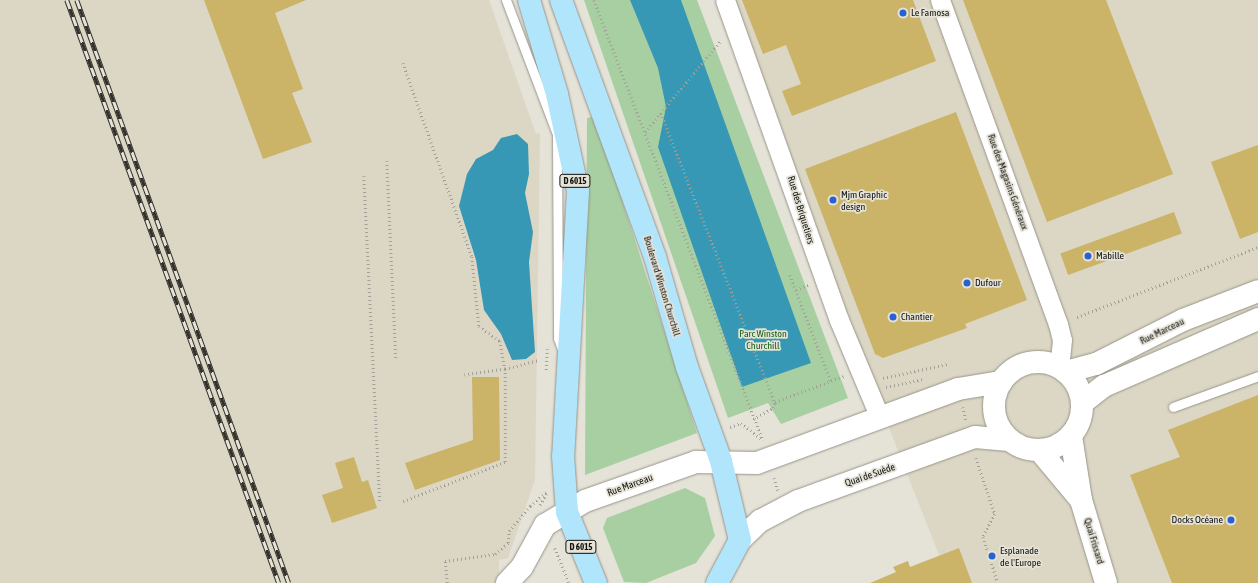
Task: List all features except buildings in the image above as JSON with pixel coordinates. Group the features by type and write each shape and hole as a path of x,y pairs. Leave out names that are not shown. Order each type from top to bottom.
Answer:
{"main road":[{"name":"D 6015","path":"529,0 557,94 578,191 562,456 567,512 596,583"},
{"name":"Boulevard Winston Churchill","path":"561,0 655,257 687,367 721,461 740,540"},
{"name":"Rue Marceau","path":"1062,369 1096,364 1183,320 1258,291"},
{"path":"1082,404 1104,386 1258,319"},
{"path":"721,461 757,463 958,389 1001,382 1021,366 1034,362 1062,369 1080,392 1082,415 1071,436 1062,444 1040,451 1021,447 1009,440 995,415 995,398 1001,382"},
{"name":"Quai Frissard","path":"1071,436 1081,500 1106,583"},
{"name":"Quai de Suède","path":"740,540 760,521 798,501 975,437 1009,440"},
{"name":"Quai Frissard","path":"1040,451 1081,500"},
{"name":"Rue Marceau","path":"545,525 585,501 696,462 721,461"},
{"path":"507,583 522,567 545,525"},
{"path":"714,580 740,540"}],"street":[{"name":"Rue des Briquetiers","path":"725,0 839,320 880,418"},
{"name":"Rue des Magasins Généraux","path":"940,0 1058,324 1062,340 1062,369"}],"lane":[{"path":"506,0 557,134 558,338 568,367"},
{"path":"1173,407 1258,376"}],"path":[{"path":"594,0 753,419 763,440"},
{"path":"645,132 734,23"},
{"path":"403,64 472,257 479,326 500,341 505,369 505,462 403,501"},
{"path":"661,113 775,402 773,408 753,419"},
{"path":"387,161 396,360"},
{"path":"364,176 380,502"},
{"path":"1077,317 1258,246"},
{"path":"790,275 832,381"},
{"path":"796,290 803,287"},
{"path":"464,375 505,369 538,360"},
{"path":"877,379 948,364"},
{"path":"775,402 838,378"},
{"path":"447,583 445,561 495,554 508,543 509,531 530,506 547,491"},
{"path":"545,525 569,583"}],"shaded area":[{"path":"0,0 489,0 536,134 540,133 535,480 508,558 499,560 499,583 0,583"},
{"path":"721,0 1258,0 1258,583 950,583"}],"green space":[{"name":"Parc Winston Churchill","path":"584,0 697,0 848,398 781,424 768,403 728,418"},
{"path":"592,117 615,178 697,433 585,475 587,118"},
{"path":"685,488 705,498 715,536 696,563 646,583 624,582 603,528 607,518"}],"water":[{"path":"630,0 681,0 811,363 742,387 658,147 666,107 658,68"},
{"path":"517,134 528,144 529,174 525,193 533,232 529,262 535,352 526,359 512,360 501,334 484,310 476,260 459,206 467,174 476,159 493,150 501,138"}],"railway":[{"path":"67,0 279,583"},
{"path":"77,0 289,583"}],"place":[{"name":"Le Famosa","path":"903,13"},
{"name":"Mjm Graphic design","path":"833,200"},
{"name":"Mabille","path":"1088,256"},
{"name":"Dufour","path":"967,283"},
{"name":"Chantier","path":"893,317"},
{"name":"Docks Océane","path":"1231,520"},
{"name":"Esplanade de l'Europe","path":"992,556"}]}
